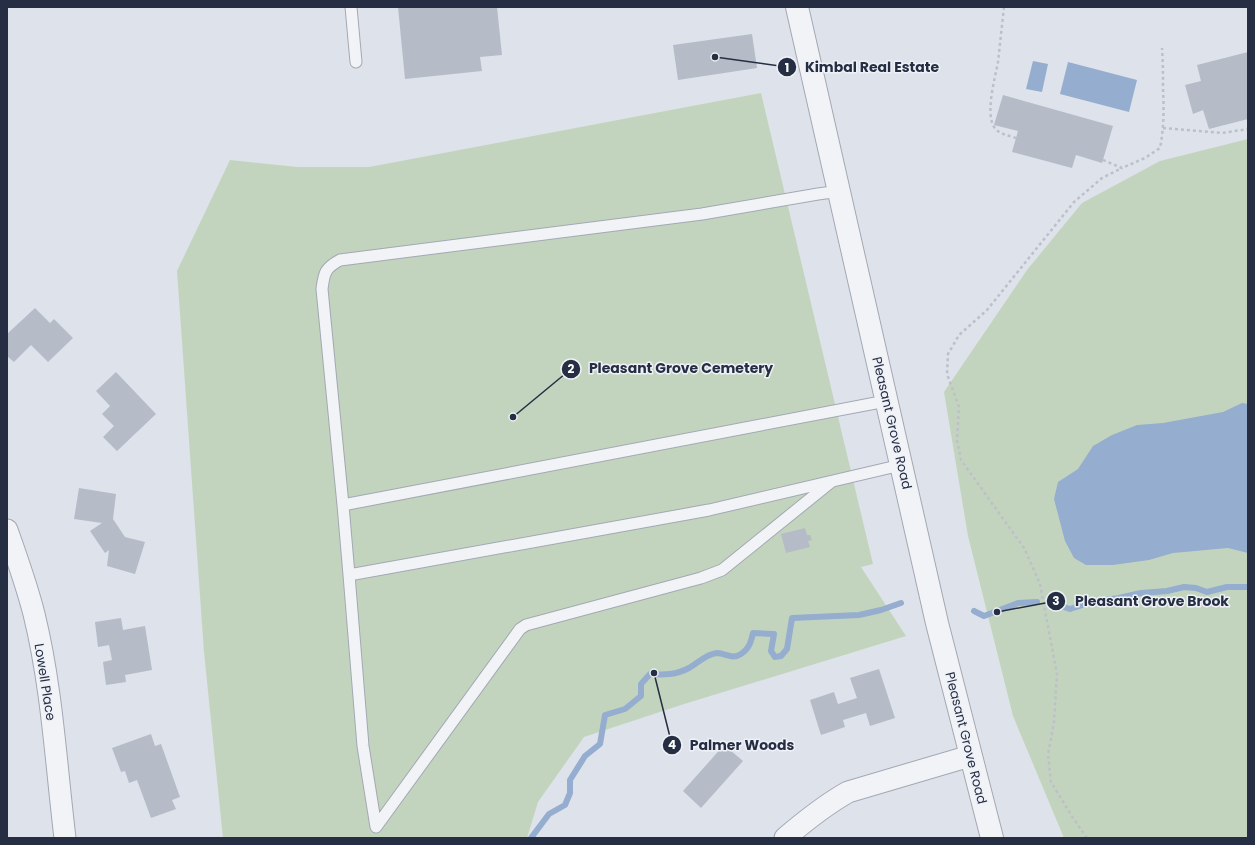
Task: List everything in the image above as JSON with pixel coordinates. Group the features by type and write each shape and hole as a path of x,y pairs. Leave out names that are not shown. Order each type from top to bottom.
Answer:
{"street":[{"name":"Pleasant Grove Road","path":"797,7 937,623 992,838"},
{"name":"Lowell Place","path":"7,530 17,557 34,614 47,681 65,838"},
{"path":"785,838 803,822 848,792 970,756"}],"lane":[{"path":"351,7 356,62"},
{"path":"831,482 722,570 701,578 526,625 520,629 376,827 363,746 344,506 322,289 324,275 329,266 340,260 702,214 840,191"},
{"path":"344,506 886,401"},
{"path":"349,575 709,510 901,465"}],"path":[{"path":"1004,7 1001,38 993,84 991,118 993,126 999,133 1016,138"},
{"path":"1087,838 1051,782 1048,755 1054,722 1057,674 1040,584 1024,548 961,460 957,440 959,407 947,374 948,354 959,335 987,310 1074,202 1102,178 1145,158 1160,148 1164,128 1164,64 1162,48"},
{"path":"1164,128 1222,133 1248,129"},
{"path":"1103,160 1122,168"}],"green space":[{"path":"761,93 873,564 861,567 906,636 681,705 584,737 538,802 527,838 223,838 204,652 177,271 230,160 297,167 369,167"},
{"path":"1248,139 1248,838 1064,838 1013,716 968,536 944,392 1027,270 1082,203 1160,161"}],"water":[{"path":"1033,61 1048,64 1042,92 1026,89"},
{"path":"1068,62 1137,80 1129,112 1060,94"},
{"path":"1242,403 1248,404 1248,553 1228,548 1173,553 1149,560 1113,565 1086,565 1074,558 1065,541 1054,499 1058,482 1078,469 1093,446 1112,435 1137,425 1163,423 1223,412"}],"building":[{"path":"398,7 497,7 502,55 480,57 482,71 405,79"},
{"path":"752,34 757,68 678,80 673,45"},
{"path":"1248,52 1248,119 1209,129 1203,110 1193,114 1185,85 1201,81 1197,65"},
{"path":"1003,95 1113,126 1102,163 1076,155 1072,168 1012,152 1018,131 994,125"},
{"path":"35,308 50,323 54,319 73,338 48,362 31,345 14,362 7,356 7,334"},
{"path":"116,372 156,414 117,451 103,437 114,426 102,414 110,406 96,391"},
{"path":"79,488 116,494 113,519 125,537 145,542 135,574 107,566 109,550 105,553 90,531 102,523 74,519"},
{"path":"805,528 807,535 810,535 812,540 808,541 810,547 786,553 781,534"},
{"path":"121,618 123,630 145,626 152,670 125,675 126,682 106,685 103,662 112,660 109,645 98,647 95,622"},
{"path":"879,669 895,718 870,726 866,713 843,720 845,727 821,735 810,700 834,692 838,704 857,698 850,678"},
{"path":"151,734 155,746 161,744 180,797 172,800 176,809 151,818 137,780 129,783 125,771 121,772 112,748"},
{"path":"724,745 743,761 701,808 683,791"}],"waterway":[{"path":"1054,604 1070,609 1092,602 1141,593 1167,591 1184,587 1196,588 1207,592 1227,587 1248,587"},
{"path":"974,611 984,616 1018,603 1037,602"},
{"path":"531,838 549,814 565,805 570,793 570,780 585,756 600,744 605,715 625,709 641,696 641,684 650,674 679,672 689,668 706,657 717,653 738,656 748,648 753,633 774,634 771,651 775,657 781,656 787,649 792,618 859,615 881,610 901,603"}],"place":[{"name":"Kimbal Real Estate","path":"715,57"},
{"name":"Pleasant Grove Cemetery","path":"513,417"},
{"name":"Pleasant Grove Brook","path":"997,612"},
{"name":"Palmer Woods","path":"654,673"}]}
